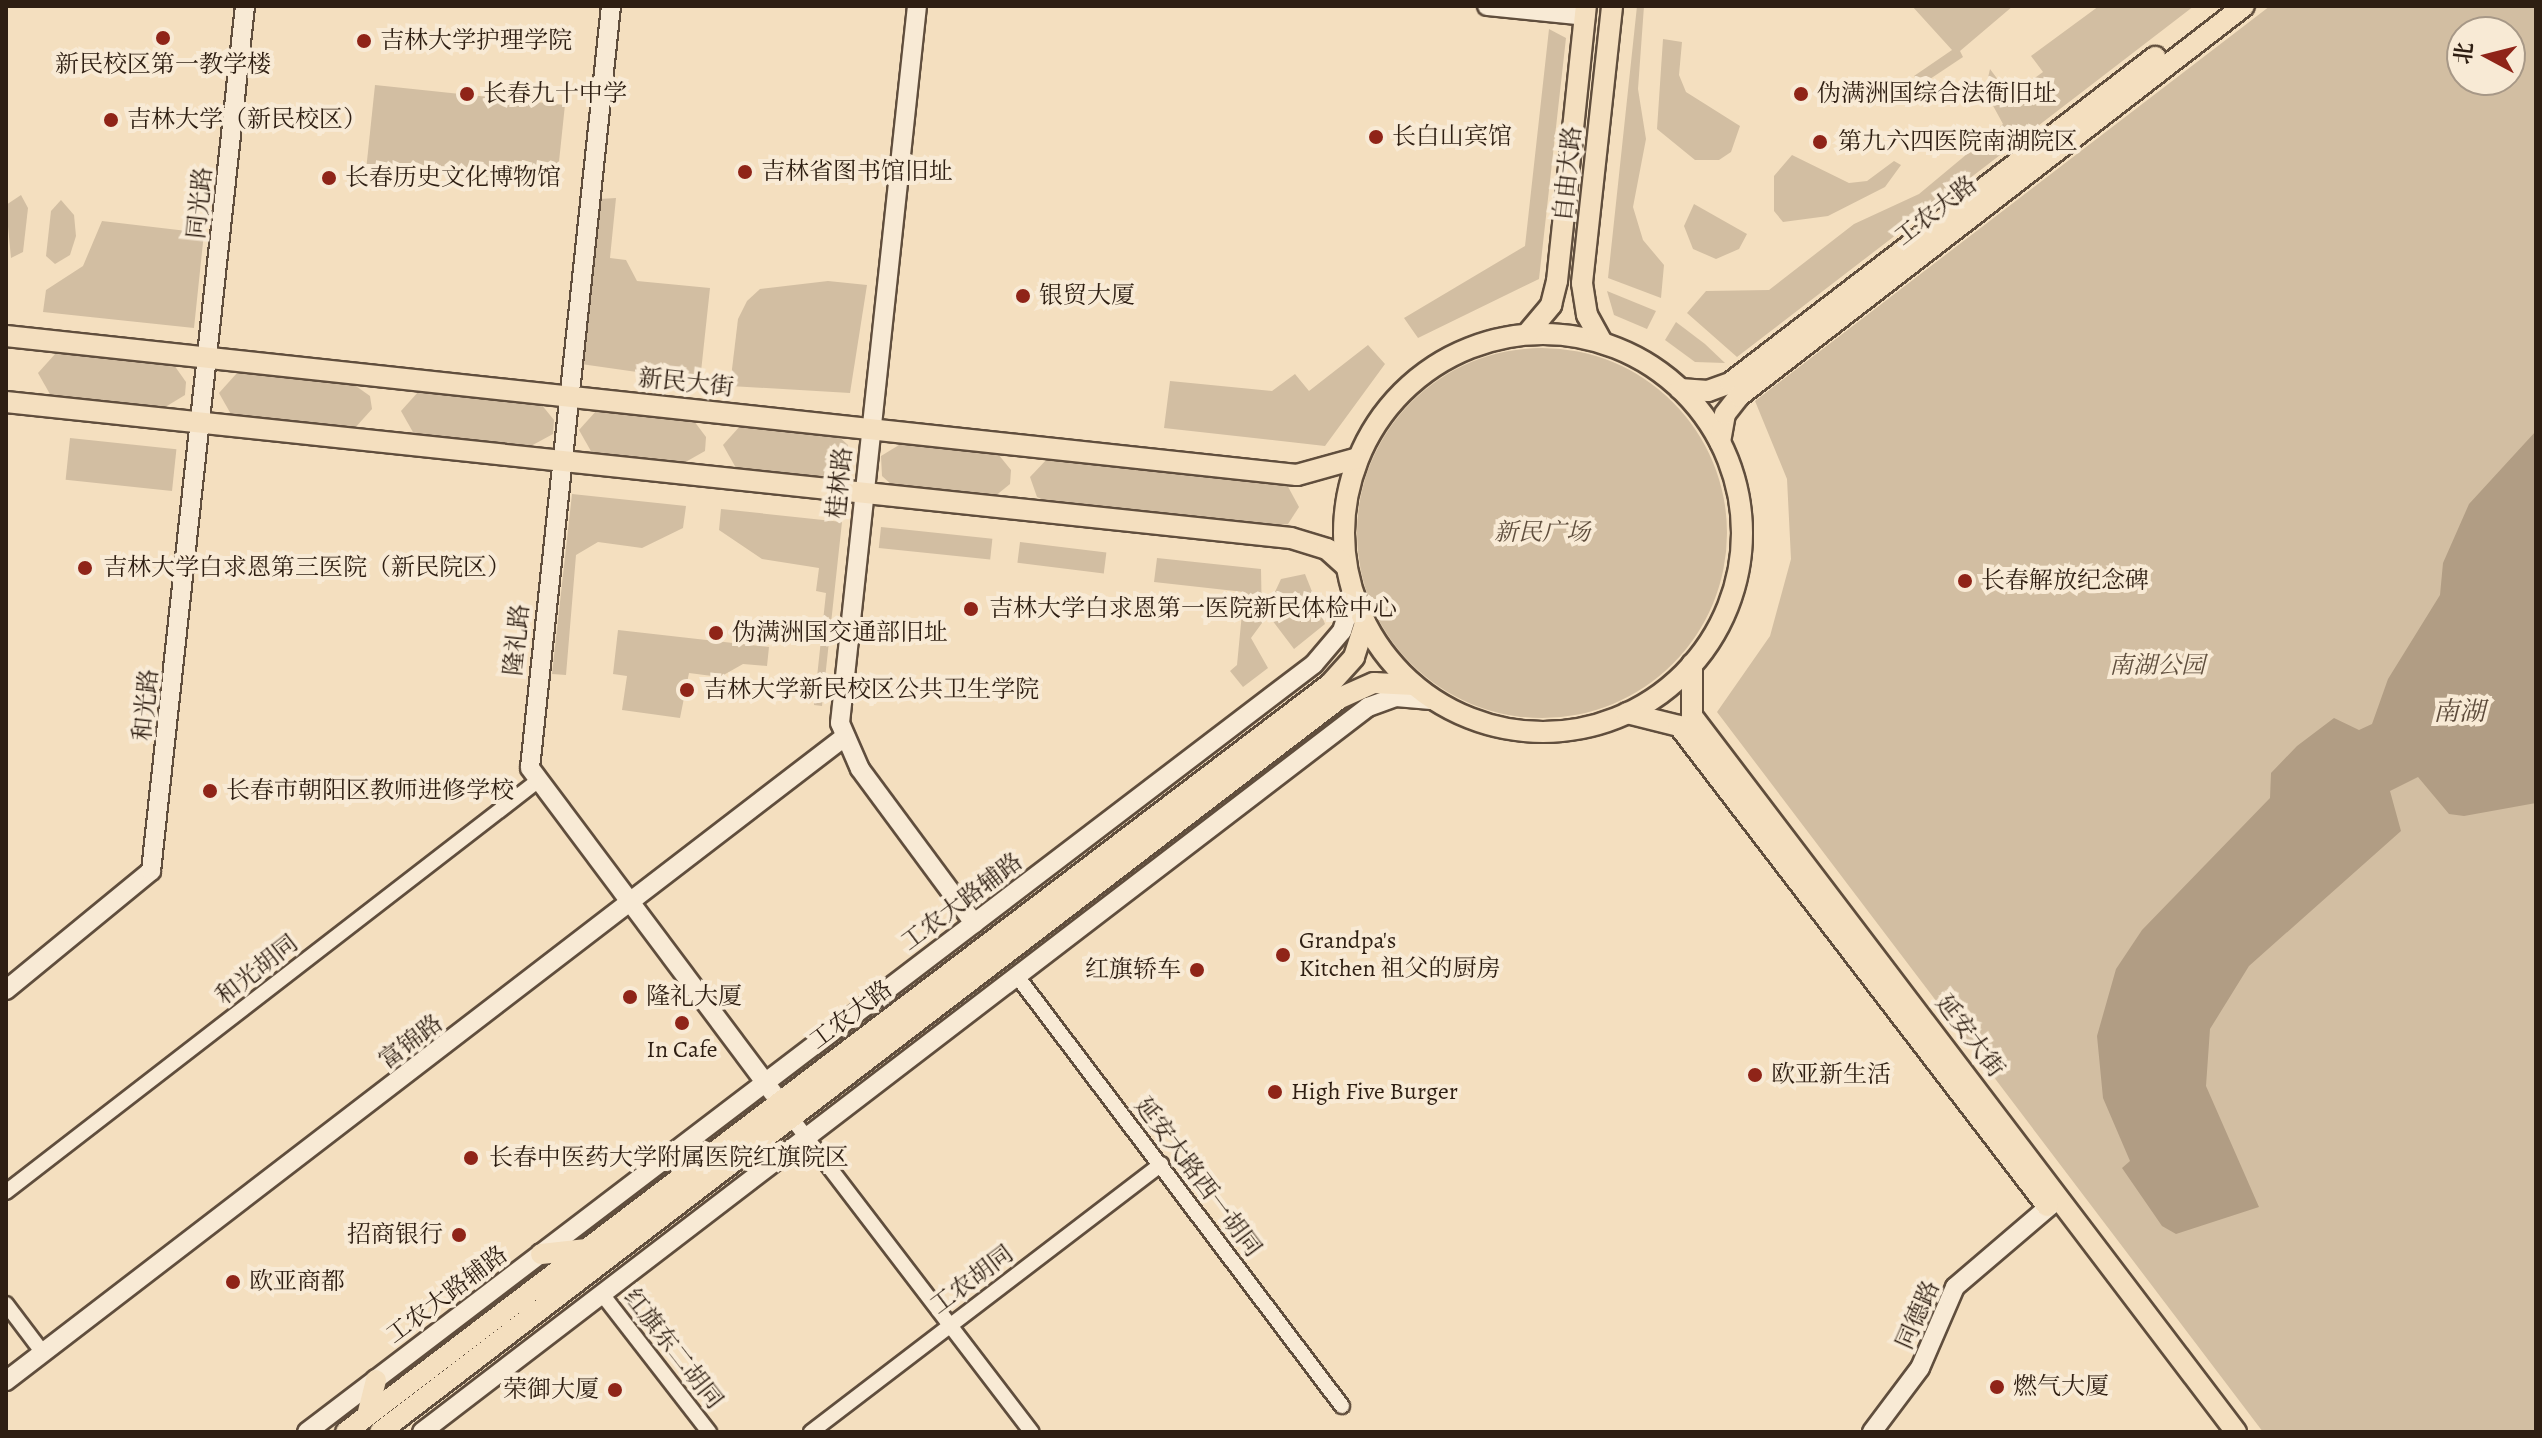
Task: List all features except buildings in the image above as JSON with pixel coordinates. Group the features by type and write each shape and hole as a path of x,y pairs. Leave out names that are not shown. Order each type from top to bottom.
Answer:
{"main road":[{"name":"自由大路","path":"1602,342 1587,315 1582,283 1612,6"},
{"name":"工农大路","path":"1680,389 1708,391 1730,383 2222,6"},
{"name":"工农大路","path":"1720,442 1725,414 1739,396 2244,6"},
{"name":"自由大路","path":"1527,334 1551,305 1557,281 1586,11"},
{"path":"1527,334 1602,342 1680,389 1720,442 1737,490 1740,553 1724,615 1692,664 1627,713 1578,729 1535,732 1472,720 1434,700 1414,685 1365,623 1346,566 1344,516 1358,458 1389,406 1429,369 1468,348 1527,334"},
{"name":"新民大街","path":"6,336 1297,475 1358,458"},
{"path":"6,402 1291,538 1327,549 1346,566"},
{"name":"工农大路","path":"346,1432 411,1408 1330,684 1354,657 1365,623"},
{"name":"延安大街","path":"1692,664 1692,716 2219,1432"},
{"name":"工农大路","path":"373,1424 587,1249 786,1110 1340,698 1374,683 1414,685"},
{"name":"延安大街","path":"1627,713 1679,726 2236,1432"},
{"path":"541,1254 587,1249"},
{"path":"373,1424 376,1380"},
{"path":"406,1432 411,1408"}],"street":[{"name":"同光路","path":"208,358 245,6"},
{"name":"隆礼路","path":"535,783 529,757 611,6"},
{"name":"桂林路","path":"843,738 863,493 917,6"},
{"path":"1487,6 1586,11"},
{"name":"和光路","path":"6,990 151,871 208,358"},
{"name":"工农大路辅路","path":"307,1432 1314,664 1342,631 1354,595"},
{"path":"422,1432 1368,707 1396,697 1434,700"},
{"path":"843,738 974,923"},
{"name":"富锦路","path":"6,1381 843,738"},
{"path":"535,783 1032,1432"},
{"name":"和光胡同","path":"6,1192 535,783"},
{"name":"延安大路西一胡同","path":"1017,976 1342,1406"},
{"name":"工农胡同","path":"811,1432 1161,1164"},
{"name":"同德路","path":"1872,1432 1920,1368 1955,1287 2053,1203"},
{"name":"红旗东二胡同","path":"602,1294 709,1432"},
{"path":"6,1304 43,1353"}],"green space":[{"path":"1637,6 1644,6 1638,89 1646,139 1633,207 1643,240 1664,265 1661,298 1608,278"},
{"path":"1912,6 2013,6 1960,51 1963,57 1924,83 1914,76 1952,50"},
{"path":"2099,6 2194,6 1737,357 1687,313 1706,291 1769,290 1854,224 1919,194 2003,124 1985,91 1990,69 2010,96 2043,72 2031,56"},
{"name":"南湖公园","path":"2270,6 2536,6 2536,1432 2263,1432 1717,712 1770,636 1791,559 1787,479 1755,401"},
{"path":"1549,29 1566,38 1539,279 1418,338 1404,318 1525,246"},
{"path":"1663,39 1682,42 1679,75 1686,92 1740,126 1731,152 1719,160 1695,160 1657,129"},
{"path":"375,85 565,105 556,186 367,166"},
{"path":"1792,155 1849,183 1867,181 1894,161 1901,165 1885,187 1828,216 1783,222 1774,211 1774,176"},
{"path":"21,195 28,208 23,252 11,258 6,205"},
{"path":"616,198 610,258 626,260 637,281 710,288 700,381 581,364 599,199"},
{"path":"61,200 74,215 76,236 70,255 55,264 46,256 51,211"},
{"path":"1694,204 1747,234 1739,249 1716,259 1693,249 1684,226"},
{"path":"102,221 204,233 194,328 43,312 46,290 83,266"},
{"path":"828,281 867,285 850,393 730,386 738,319 747,301 760,289"},
{"path":"1607,291 1656,311 1647,329 1614,315"},
{"path":"1676,322 1725,363 1695,362 1665,340"},
{"path":"1368,345 1385,364 1325,446 1164,428 1170,381 1272,391 1295,374 1309,391"},
{"name":"新民广场","path":"1542,348 1578,352 1613,362 1645,379 1673,402 1696,430 1713,462 1723,497 1727,533 1723,569 1713,604 1696,636 1673,664 1645,687 1613,704 1578,714 1542,718 1506,714 1471,704 1439,687 1411,664 1388,636 1371,604 1361,569 1357,533 1361,497 1371,462 1388,430 1411,402 1439,379 1471,362 1506,352"},
{"path":"56,353 174,365 186,382 185,395 162,409 51,396 38,373"},
{"path":"237,373 353,384 370,396 372,409 354,429 232,416 219,393"},
{"path":"419,391 541,404 554,420 553,434 529,447 414,434 401,411"},
{"path":"597,410 694,421 706,437 705,451 682,464 592,453 579,430"},
{"path":"741,425 838,436 848,445 849,466 826,479 736,468 723,445"},
{"path":"70,438 176,449 172,491 66,480"},
{"path":"904,442 998,454 1011,470 1010,484 994,497 892,485 882,476 881,456"},
{"path":"1048,458 1286,483 1299,507 1288,524 1274,526 1050,503 1037,497 1030,477"},
{"path":"572,494 686,506 683,528 642,548 598,542 576,555 566,675 552,674"},
{"path":"721,509 842,522 822,706 814,705 826,593 816,591 819,568 762,559 719,530"},
{"path":"881,527 992,539 990,560 879,548"},
{"path":"1020,542 1106,553 1104,573 1017,563"},
{"path":"1157,558 1261,569 1262,623 1251,638 1268,668 1243,687 1230,671 1237,665 1244,592 1154,582"},
{"path":"1305,574 1325,624 1294,649 1272,620 1282,604 1274,594 1281,579"},
{"path":"618,630 769,647 767,666 743,664 720,677 689,673 680,718 622,710 627,676 613,674"}],"water":[{"name":"南湖","path":"2536,431 2536,803 2464,816 2449,814 2418,777 2390,791 2401,831 2249,966 2210,1029 2206,1086 2259,1207 2176,1234 2162,1226 2122,1168 2130,1161 2103,1098 2097,1036 2116,969 2142,930 2270,798 2271,773 2297,746 2334,718 2359,730 2372,724 2388,679 2440,595 2443,563 2469,504"}],"place":[{"name":"新民校区第一教学楼","path":"163,38"},
{"name":"吉林大学护理学院","path":"364,41"},
{"name":"长春九十中学","path":"467,94"},
{"name":"伪满洲国综合法衙旧址","path":"1801,94"},
{"name":"吉林大学（新民校区）","path":"111,120"},
{"name":"长白山宾馆","path":"1376,137"},
{"name":"第九六四医院南湖院区","path":"1820,142"},
{"name":"吉林省图书馆旧址","path":"745,172"},
{"name":"长春历史文化博物馆","path":"329,178"},
{"name":"银贸大厦","path":"1023,296"},
{"name":"吉林大学白求恩第三医院（新民院区）","path":"85,568"},
{"name":"长春解放纪念碑","path":"1965,581"},
{"name":"吉林大学白求恩第一医院新民体检中心","path":"971,609"},
{"name":"伪满洲国交通部旧址","path":"716,633"},
{"name":"吉林大学新民校区公共卫生学院","path":"687,690"},
{"name":"长春市朝阳区教师进修学校","path":"210,791"},
{"name":"Grandpa's Kitchen 祖父的厨房","path":"1283,955"},
{"name":"红旗轿车","path":"1197,970"},
{"name":"隆礼大厦","path":"630,997"},
{"name":"In Cafe","path":"682,1023"},
{"name":"欧亚新生活","path":"1755,1075"},
{"name":"High Five Burger","path":"1275,1092"},
{"name":"长春中医药大学附属医院红旗院区","path":"471,1158"},
{"name":"招商银行","path":"459,1235"},
{"name":"欧亚商都","path":"233,1282"},
{"name":"燃气大厦","path":"1997,1387"},
{"name":"荣御大厦","path":"615,1390"}]}
